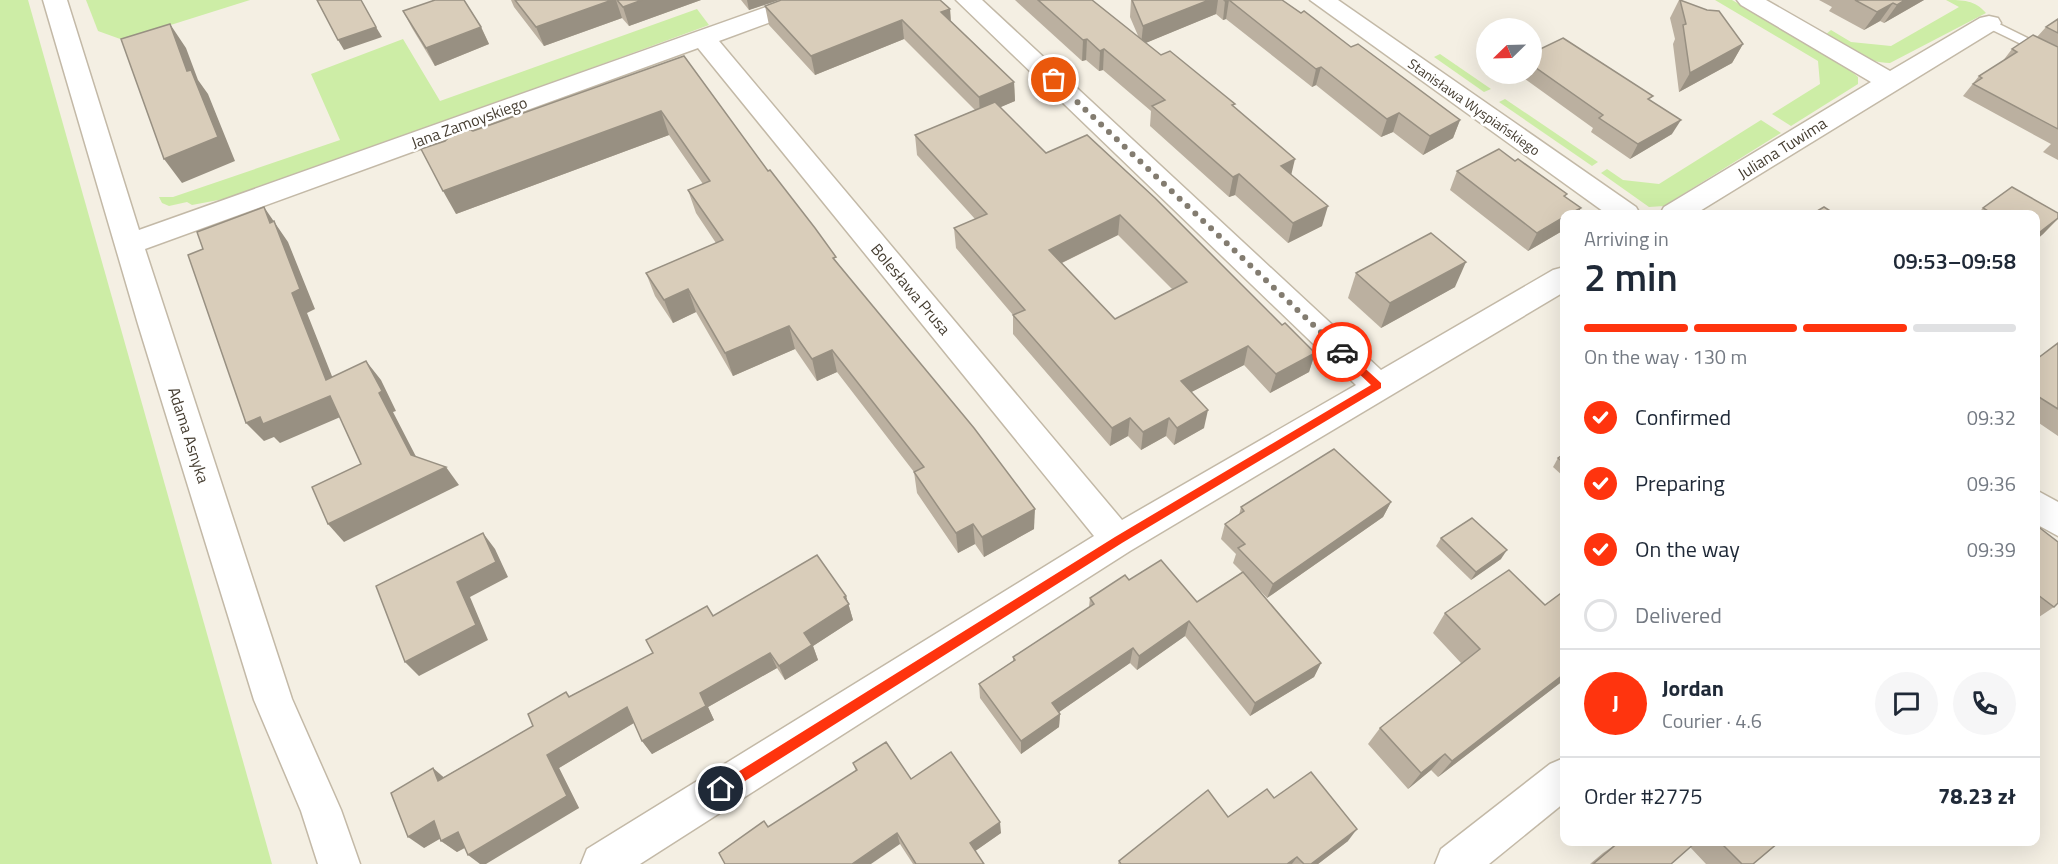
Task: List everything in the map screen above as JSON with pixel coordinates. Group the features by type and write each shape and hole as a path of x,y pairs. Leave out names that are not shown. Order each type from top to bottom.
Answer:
{"street":[{"name":"Adama Asnyka","path":"55,0 129,244 273,700 321,810 339,864"},
{"name":"Jana Zamoyskiego","path":"129,244 809,0"},
{"path":"968,0 1378,386"},
{"name":"Stanisława Wyspiańskiego","path":"1322,0 1620,210"},
{"path":"1749,0 1890,82"},
{"name":"Juliana Tuwima","path":"1681,210 1989,23"},
{"name":"Bolesława Prusa","path":"703,38 1118,540"},
{"path":"602,864 1118,540 1560,280"},
{"path":"2040,508 2058,521"},
{"path":"1456,864 1560,781"}],"lane":[{"path":"1989,23 2058,58"}],"green space":[{"path":"0,0 28,0 272,864 0,864"},
{"path":"86,0 250,0 123,40 98,31"},
{"path":"1715,0 1732,0 1838,60 1858,77 1858,84 1791,126 1772,114 1820,84 1818,61"},
{"path":"1946,0 1958,0 1978,5 1986,13 1890,63 1864,57 1825,35 1831,30 1851,42 1891,46 1959,7"},
{"path":"697,9 709,25 294,177 229,198 192,205 187,202 169,206 162,203 159,197 173,197 340,140 311,74 403,39 440,101"},
{"path":"1440,54 1476,79 1476,84 1484,84 1491,89 1484,92 1434,57"},
{"path":"1505,99 1598,162 1592,166 1499,102"},
{"path":"1761,120 1781,133 1664,206 1649,207 1601,173 1607,169 1623,180 1659,184"}],"building":[{"path":"317,0 361,0 376,27 338,40"},
{"path":"435,0 464,0 481,27 426,48 403,11"},
{"path":"515,0 612,0 536,27"},
{"path":"617,0 642,0 623,7"},
{"path":"781,0 940,0 950,9 941,12 1014,82 979,97 902,20 811,56 765,6"},
{"path":"1038,0 1092,0 1161,55 1170,51 1235,104 1232,105 1295,159 1281,166 1328,206 1293,223 1239,174 1233,177 1152,106 1165,100 1104,49 1100,51 1087,39 1083,40"},
{"path":"1132,0 1209,0 1143,26"},
{"path":"1229,0 1282,0 1301,13 1304,11 1351,47 1358,44 1460,120 1430,136 1399,113 1387,119 1321,67 1316,69"},
{"path":"1680,0 1707,10 1719,11 1743,44 1690,73 1683,25 1686,24"},
{"path":"1855,0 1905,0 1897,5 1893,3 1877,12"},
{"path":"2058,19 2058,33 2046,27"},
{"path":"170,24 187,71 191,70 218,137 164,159 121,39"},
{"path":"2033,35 2058,47 2058,129 1973,84 1982,78 1979,76 2017,52 2012,49"},
{"path":"1563,38 1653,96 1648,99 1681,120 1638,144 1599,118 1603,115 1542,72 1542,48"},
{"path":"684,56 768,171 770,170 815,228 836,257 833,258 974,428 1035,509 982,537 973,524 956,533 914,472 924,467 832,350 812,359 789,326 725,353 688,289 664,300 646,273 723,240 688,190 710,181 661,111 443,191 421,149 445,141 453,133 465,128 473,131"},
{"path":"995,102 1046,153 1087,135 1155,198 1282,325 1285,323 1315,353 1276,374 1248,346 1181,381 1208,410 1177,428 1169,418 1143,432 1130,418 1112,428 1013,315 1025,310 954,228 987,214 915,135","holes":["1120,215 1187,282 1115,319 1049,250"]},
{"path":"1499,149 1515,161 1518,159 1567,194 1564,196 1581,208 1560,210 1560,219 1537,233 1457,171"},
{"path":"2012,187 2058,213 2058,218 2040,232 2040,210 1986,210 1983,208"},
{"path":"264,207 270,223 274,221 300,289 292,293 326,380 366,361 382,391 379,393 411,455 446,467 328,524 312,487 361,464 330,396 263,424 260,417 246,423 188,255 203,249 197,232"},
{"path":"1431,233 1466,262 1390,303 1356,273"},
{"path":"2058,343 2058,409 2040,398 2040,356"},
{"path":"1334,449 1391,502 1273,584 1238,548 1245,544 1225,524 1244,511 1241,507"},
{"path":"1472,518 1507,550 1476,572 1441,538"},
{"path":"2040,528 2058,542 2058,603 2054,607 2040,596"},
{"path":"483,533 496,562 457,582 476,625 405,662 376,586"},
{"path":"817,555 846,596 844,597 849,604 804,633 812,645 779,666 770,653 700,693 706,706 642,741 627,707 547,755 567,796 468,855 458,832 441,841 434,821 408,837 391,793 433,768 438,781 533,726 528,714 566,692 569,697 653,653 646,640 707,606 713,616"},
{"path":"1161,560 1197,602 1243,572 1321,663 1255,703 1189,621 1139,656 1133,648 1052,703 1060,714 1021,741 979,684 1015,660 1013,657 1094,604 1090,598 1125,575 1129,580"},
{"path":"1509,570 1545,605 1560,594 1560,677 1452,761 1445,754 1421,773 1380,728 1480,649 1445,613"},
{"path":"886,742 911,779 951,752 1000,822 970,843 984,864 916,864 897,833 852,864 725,864 719,853 764,821 768,827 857,770 853,763"},
{"path":"1311,772 1357,829 1311,864 1304,864 1297,857 1287,864 1121,864 1119,861 1208,790 1228,817 1267,789 1274,798"},
{"path":"1614,846 1691,846 1671,864 1593,864"},
{"path":"1724,846 1774,846 1753,864 1742,864"}],"way so far":[{"path":"1054,80 1342,352"}],"route":[{"path":"721,789 1118,540 1378,386 1342,352"}]}
